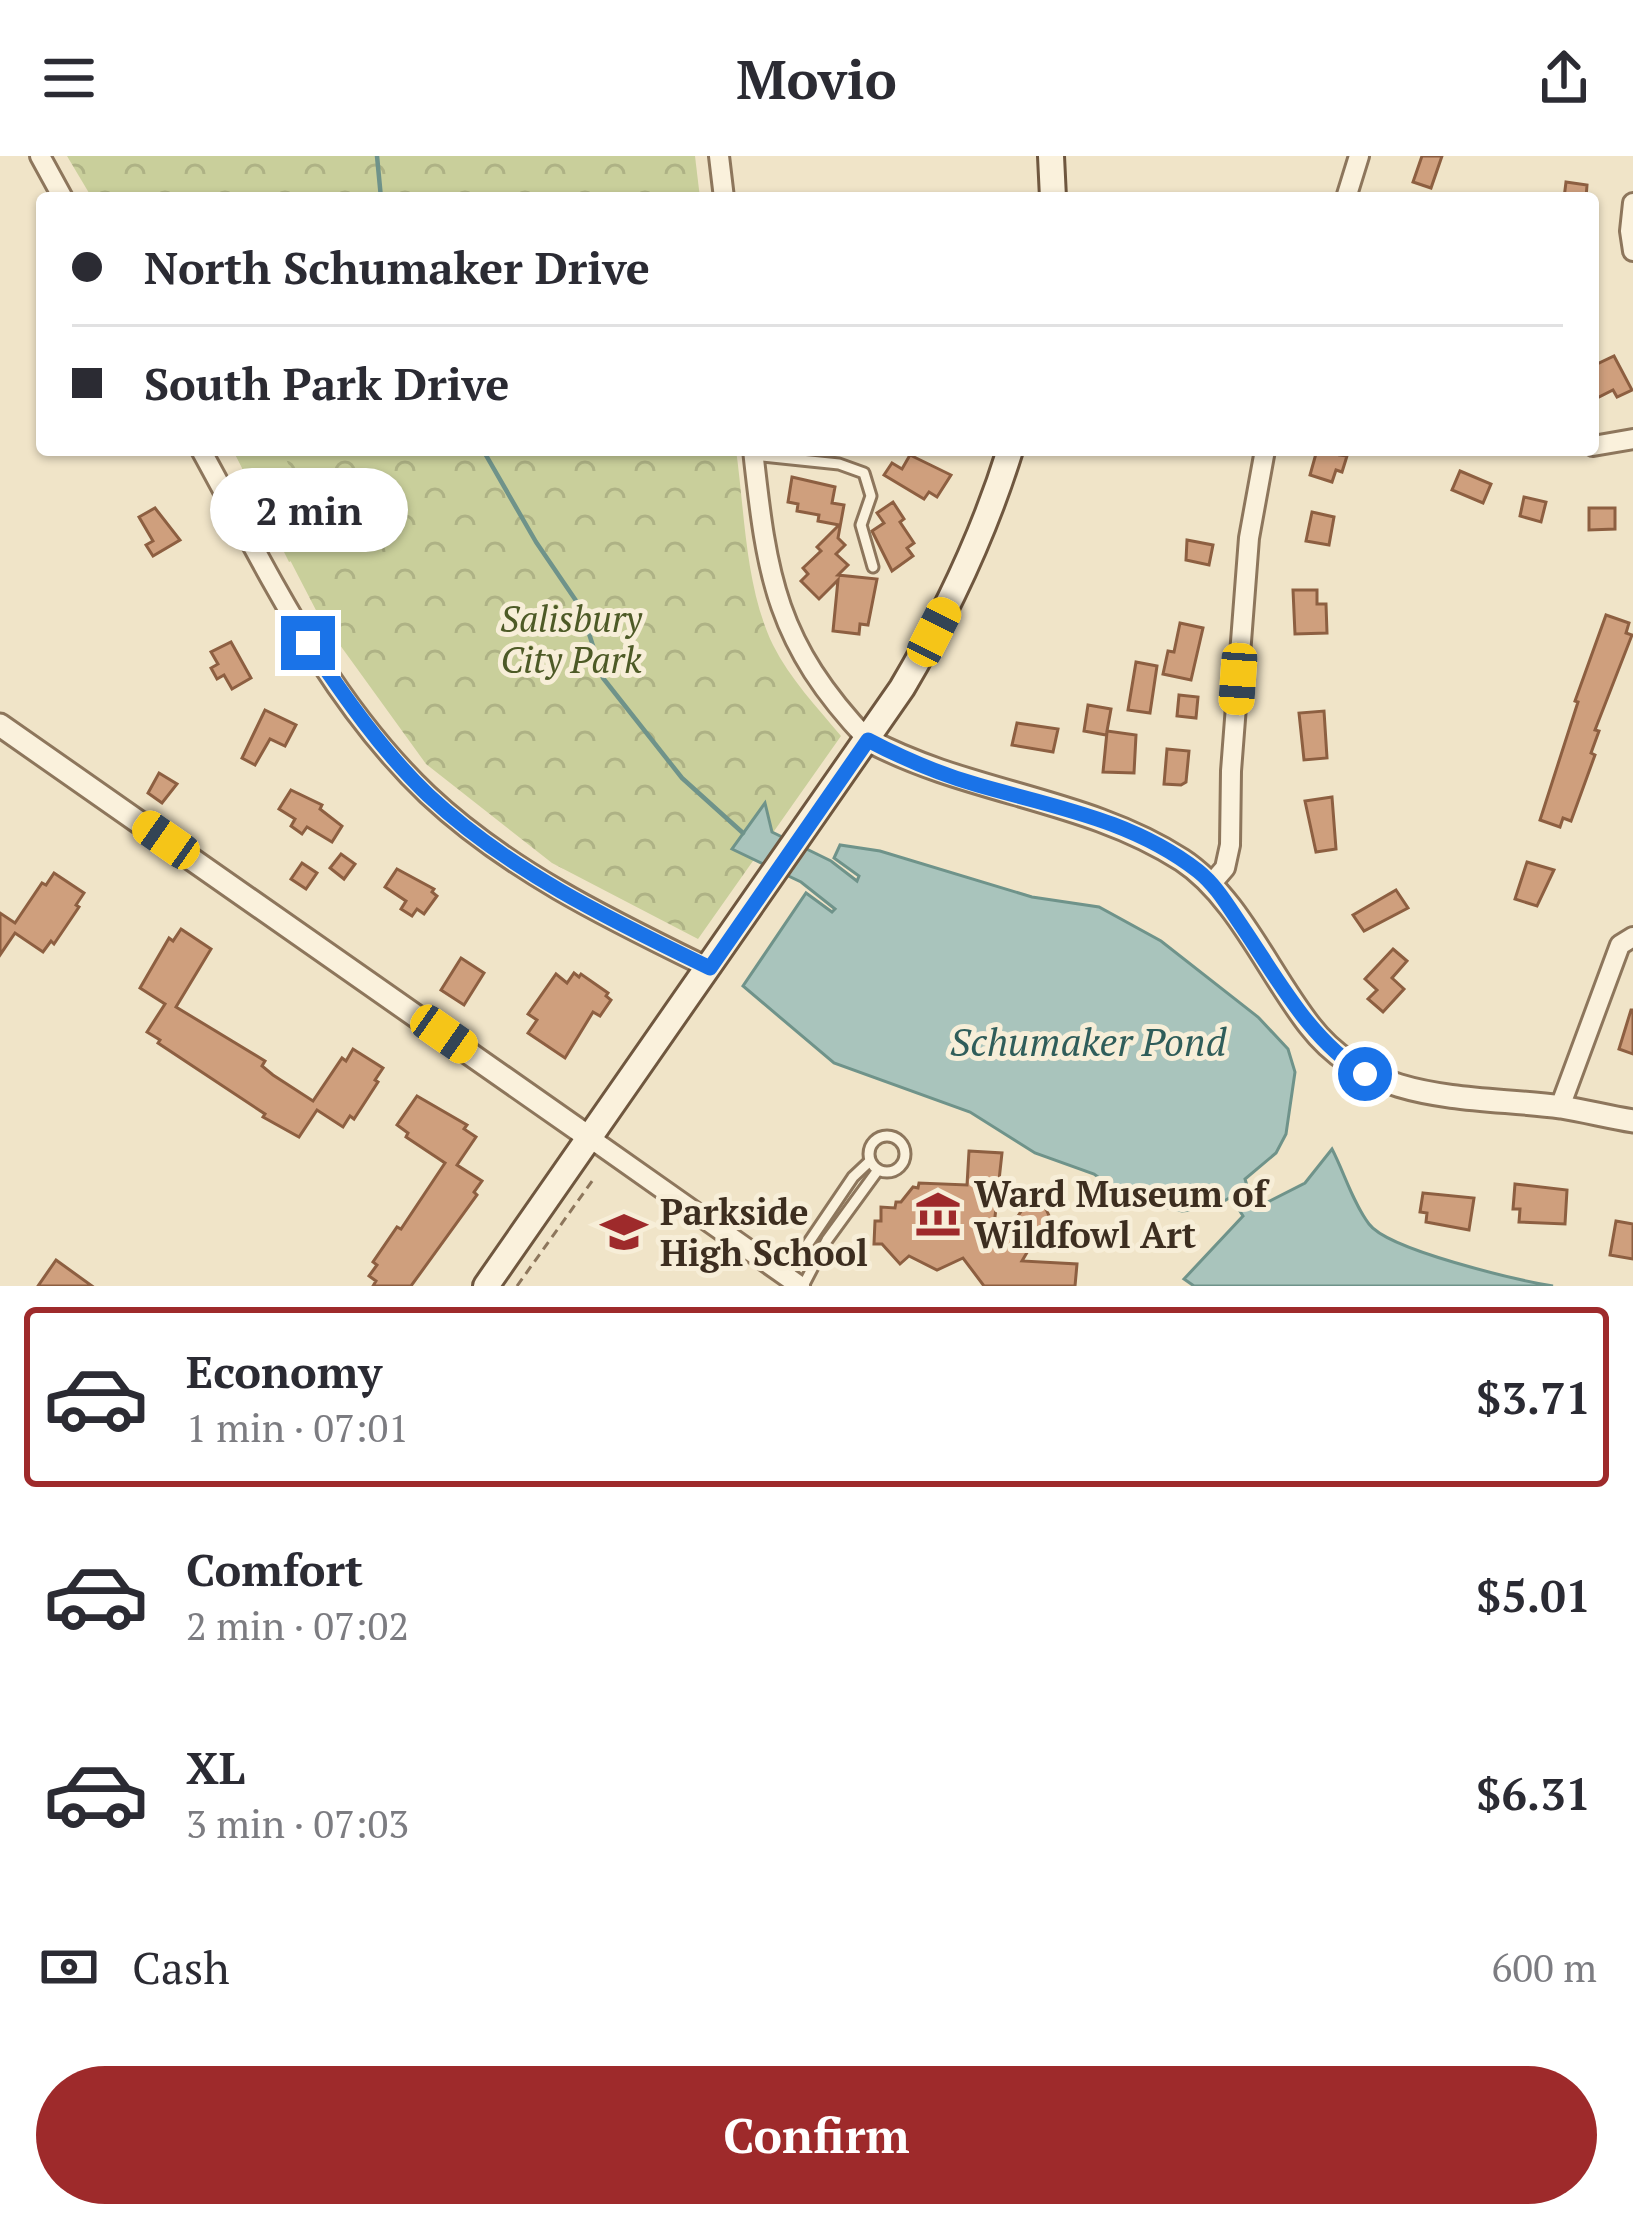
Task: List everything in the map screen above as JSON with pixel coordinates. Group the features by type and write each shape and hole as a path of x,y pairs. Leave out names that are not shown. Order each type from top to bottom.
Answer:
{"main road":[{"path":"1052,156 1053,192"},
{"path":"486,1286 868,740 953,595 974,552 1008,456"}],"street":[{"path":"40,156 60,192"},
{"path":"719,156 723,192"},
{"path":"1348,192 1360,156"},
{"path":"1633,202 1633,251"},
{"path":"1599,445 1633,440"},
{"path":"204,456 308,643 364,722 425,792 487,843 562,892 710,968"},
{"path":"753,456 765,556 787,628 815,678 868,740 914,764 1085,813 1181,859 1212,883 1310,1026 1337,1056 1365,1074 1405,1090 1478,1102 1559,1107 1633,1121"},
{"path":"1212,883 1225,868 1230,845 1246,570 1263,456"},
{"path":"0,725 796,1283"},
{"path":"1559,1107 1620,945 1633,937"}],"lane":[{"path":"776,456 864,472 872,496 861,524 873,567"},
{"path":"874,1165 826,1240 796,1283 854,1177 874,1165"}],"path":[{"path":"517,1286 595,1177"}],"green space":[{"path":"67,156 695,156 699,192 88,192"},
{"name":"Salisbury City Park","path":"236,456 737,456 751,574 764,623 787,669 841,736 698,939 552,863 426,764 319,616"},
{"path":"236,456 284,456 299,500 306,554 289,562"}],"water":[{"name":"Schumaker Pond","path":"765,803 772,832 831,861 857,881 859,876 834,858 840,845 880,851 1032,897 1099,907 1161,941 1258,1017 1288,1049 1295,1072 1286,1134 1276,1153 1245,1179 1254,1209 1305,1183 1332,1149 1363,1216 1381,1234 1455,1262 1553,1286 1194,1286 1184,1279 1243,1216 1231,1197 1212,1208 1182,1211 1129,1199 1094,1174 1035,1153 970,1112 834,1063 743,986 806,893 832,912 835,909 801,882 732,849"}],"building":[{"path":"1422,156 1442,156 1431,188 1413,182"},
{"path":"1566,182 1587,185 1586,192 1565,192"},
{"path":"1614,356 1632,390 1617,397 1613,390 1599,397 1599,363"},
{"path":"912,456 951,475 937,497 929,492 924,499 884,475 892,463 902,469"},
{"path":"1315,456 1347,456 1342,472 1336,470 1332,482 1310,475"},
{"path":"1460,471 1491,484 1483,503 1452,490"},
{"path":"792,477 835,487 832,503 844,505 838,538 845,545 836,554 848,565 838,575 877,579 868,625 860,624 859,634 833,631 838,580 819,599 801,581 808,574 803,568 821,551 817,547 839,525 818,521 819,515 797,511 798,504 788,502"},
{"path":"1524,497 1546,502 1541,522 1520,516"},
{"path":"893,502 914,543 907,548 913,556 892,571 872,531 884,523 877,513"},
{"path":"155,508 180,540 153,556 146,545 153,541 139,517"},
{"path":"1589,508 1615,508 1615,529 1589,530"},
{"path":"1312,512 1334,517 1329,545 1306,541"},
{"path":"1187,540 1213,545 1209,565 1186,560"},
{"path":"1293,590 1317,590 1317,604 1326,604 1327,633 1295,634"},
{"path":"1606,615 1629,623 1626,633 1632,635 1595,730 1599,731 1591,753 1595,755 1571,821 1563,818 1560,827 1540,820"},
{"path":"1180,623 1203,628 1191,680 1163,674"},
{"path":"231,642 251,678 232,689 224,675 217,679 211,668 218,664 211,652"},
{"path":"1136,662 1157,666 1150,713 1128,710"},
{"path":"1179,695 1198,697 1196,718 1177,716"},
{"path":"1088,705 1111,709 1107,731 1136,735 1134,773 1103,772 1107,732 1084,731"},
{"path":"265,710 296,725 285,746 270,739 255,765 242,758"},
{"path":"1324,711 1327,758 1304,760 1299,713"},
{"path":"1017,723 1058,729 1053,752 1012,745"},
{"path":"1167,749 1189,751 1186,782 1181,785 1164,784"},
{"path":"159,773 177,784 162,803 148,793"},
{"path":"291,790 322,805 320,809 342,826 332,842 307,827 302,834 291,826 295,819 279,809"},
{"path":"1332,797 1336,849 1316,852 1305,801"},
{"path":"341,854 355,864 344,879 330,868"},
{"path":"1527,862 1554,870 1537,906 1515,899"},
{"path":"302,863 317,873 306,889 291,879"},
{"path":"397,869 434,889 437,896 424,914 417,909 412,916 401,909 406,901 385,887"},
{"path":"54,873 84,893 79,907 43,952 15,933 0,955 0,913 15,923"},
{"path":"1396,890 1408,908 1364,931 1353,915"},
{"path":"181,929 211,949 176,1007 265,1061 262,1066 313,1101 353,1049 383,1068 354,1119 350,1116 343,1127 317,1110 299,1137 263,1117 265,1114 147,1032 165,1004 140,988 169,938 173,941"},
{"path":"1393,949 1407,961 1392,978 1404,989 1383,1012 1368,999 1377,990 1365,979"},
{"path":"461,958 484,973 464,1005 441,990"},
{"path":"574,973 608,993 611,1000 600,1016 593,1012 565,1058 528,1033 537,1020 528,1014 556,974 567,983"},
{"path":"1633,1010 1633,1054 1619,1049"},
{"path":"417,1096 467,1125 464,1129 476,1137 457,1165 482,1181 474,1192 477,1195 411,1286 373,1286 376,1281 369,1276 377,1265 373,1262 445,1163 406,1137 408,1133 397,1125"},
{"name":"Ward Museum of Wildfowl Art","path":"969,1151 1002,1153 993,1235 1018,1216 1029,1199 1046,1209 1054,1227 1035,1239 1022,1261 1077,1264 1075,1286 984,1286 963,1258 937,1270 909,1256 900,1264 882,1244 874,1244 881,1207 895,1208 919,1183 967,1185"},
{"path":"1515,1184 1567,1190 1565,1224 1519,1222 1520,1209 1513,1209"},
{"path":"1423,1193 1474,1198 1469,1230 1426,1222 1427,1213 1420,1212"},
{"path":"1616,1221 1633,1224 1633,1259 1610,1255"},
{"path":"56,1260 92,1286 38,1286"}],"waterway":[{"path":"377,156 380,192"},
{"path":"486,456 581,608 603,678 682,778 743,833"}],"place":[{"name":"Ward Museum of Wildfowl Art","path":"938,1214"},
{"name":"Parkside High School","path":"624,1232"}],"route":[{"path":"308,643 393,757 455,818 562,892 710,968 868,740 946,776 1085,813 1181,859 1212,883 1310,1026 1337,1056 1365,1074"}]}
